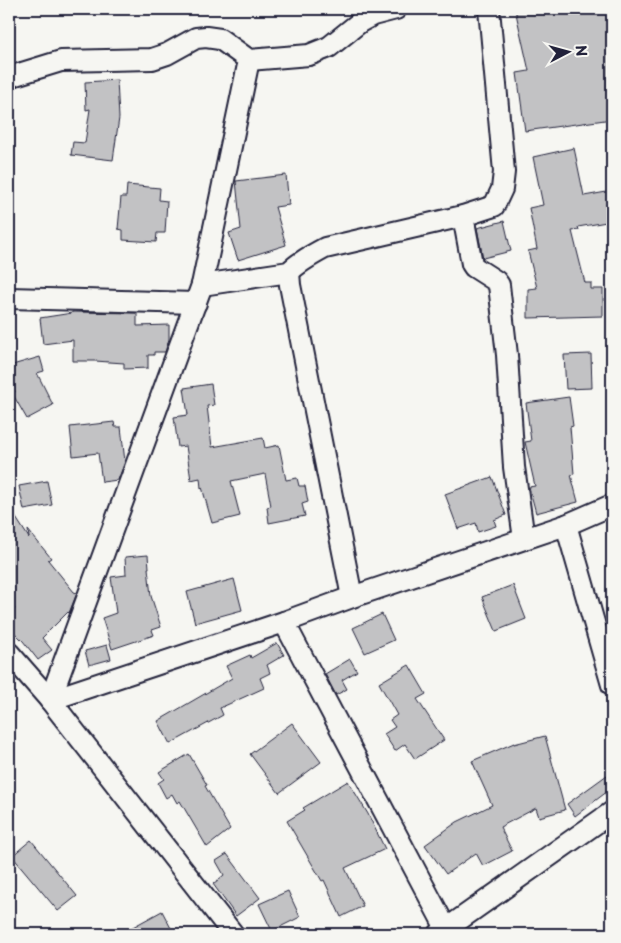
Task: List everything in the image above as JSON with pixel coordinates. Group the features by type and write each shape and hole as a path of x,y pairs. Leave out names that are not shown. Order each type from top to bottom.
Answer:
{"street":[{"path":"9,77 61,61 152,59 167,54 196,38 206,37 220,39 249,60 310,55 329,47 359,16 373,15 396,9"},
{"path":"9,298 199,294 288,272 312,254 326,248 463,216 494,206 502,189 504,172 490,9"},
{"path":"50,700 199,294 249,60"},
{"path":"463,216 472,264 499,285 507,355 514,467 524,539"},
{"path":"288,272 352,597"},
{"path":"50,700 566,525 612,505"},
{"path":"566,525 612,685"},
{"path":"284,622 445,933 612,812"},
{"path":"9,653 50,700 233,934"}],"building":[{"path":"515,9 610,9 612,22 612,119 525,131 517,73 529,71"},
{"path":"117,80 119,118 113,160 71,155 73,142 85,143 90,109 86,110 85,82"},
{"path":"574,148 584,196 612,191 612,221 578,227 579,230 572,231 585,283 591,283 591,289 603,289 603,316 528,318 528,289 537,288 528,251 537,249 529,208 543,205 533,157"},
{"path":"286,175 289,205 275,207 286,245 238,260 229,233 241,229 236,181"},
{"path":"127,185 160,188 159,200 167,201 165,233 157,233 156,242 123,240 123,230 118,229 121,197 126,197"},
{"path":"504,221 511,251 483,258 477,228"},
{"path":"72,312 137,313 137,326 169,325 169,339 165,352 154,352 154,355 148,355 148,368 124,369 124,363 73,361 73,340 43,344 40,318"},
{"path":"591,354 592,388 566,389 564,355"},
{"path":"40,357 44,371 37,373 53,405 27,419 12,393 15,392 9,373 9,366"},
{"path":"211,384 214,405 207,406 212,447 263,438 265,448 279,445 286,480 297,478 299,486 305,486 308,502 302,504 305,516 269,523 267,507 271,506 265,474 231,481 240,516 212,523 201,488 200,478 191,480 186,446 178,447 174,417 188,415 184,388"},
{"path":"569,397 573,426 570,427 574,474 571,475 578,502 536,513 529,487 535,486 525,442 531,441 526,403"},
{"path":"114,422 115,427 121,427 125,462 118,480 102,482 98,453 73,456 70,427"},
{"path":"492,477 506,515 494,520 496,526 478,532 476,523 458,529 445,494"},
{"path":"47,481 52,505 24,510 19,486"},
{"path":"9,507 29,538 28,530 51,558 48,560 74,592 77,593 69,613 42,638 52,650 38,660 9,627 9,615 15,609 9,601"},
{"path":"148,555 151,596 161,627 152,630 154,635 112,649 102,618 116,613 111,577 126,575 125,557"},
{"path":"234,579 242,610 195,623 187,592"},
{"path":"513,585 526,619 496,631 482,597"},
{"path":"382,614 394,640 365,653 353,628"},
{"path":"277,643 284,655 267,665 270,673 260,678 264,688 220,708 223,715 170,744 158,721 232,678 226,666 250,655 251,658"},
{"path":"107,645 111,659 89,665 85,651"},
{"path":"350,659 357,671 342,680 347,689 336,695 325,674"},
{"path":"409,665 426,694 417,699 444,740 415,759 405,744 395,751 384,734 395,727 390,720 397,715 379,683"},
{"path":"292,723 321,762 279,793 250,754"},
{"path":"545,736 565,810 539,817 536,808 500,827 512,851 483,866 476,853 446,874 425,845 457,822 492,805 472,761 514,743"},
{"path":"189,754 230,829 207,847 180,801 177,803 172,794 166,798 158,783 164,779 159,772"},
{"path":"607,775 612,783 612,788 575,816 567,804"},
{"path":"348,781 368,814 385,849 345,868 363,906 341,917 324,880 322,881 287,821 305,810 303,808"},
{"path":"31,840 77,896 58,911 12,856"},
{"path":"227,854 260,898 236,916 213,884 224,875 216,861"},
{"path":"288,891 300,917 272,931 259,904"},
{"path":"162,911 174,934 120,934"}]}
